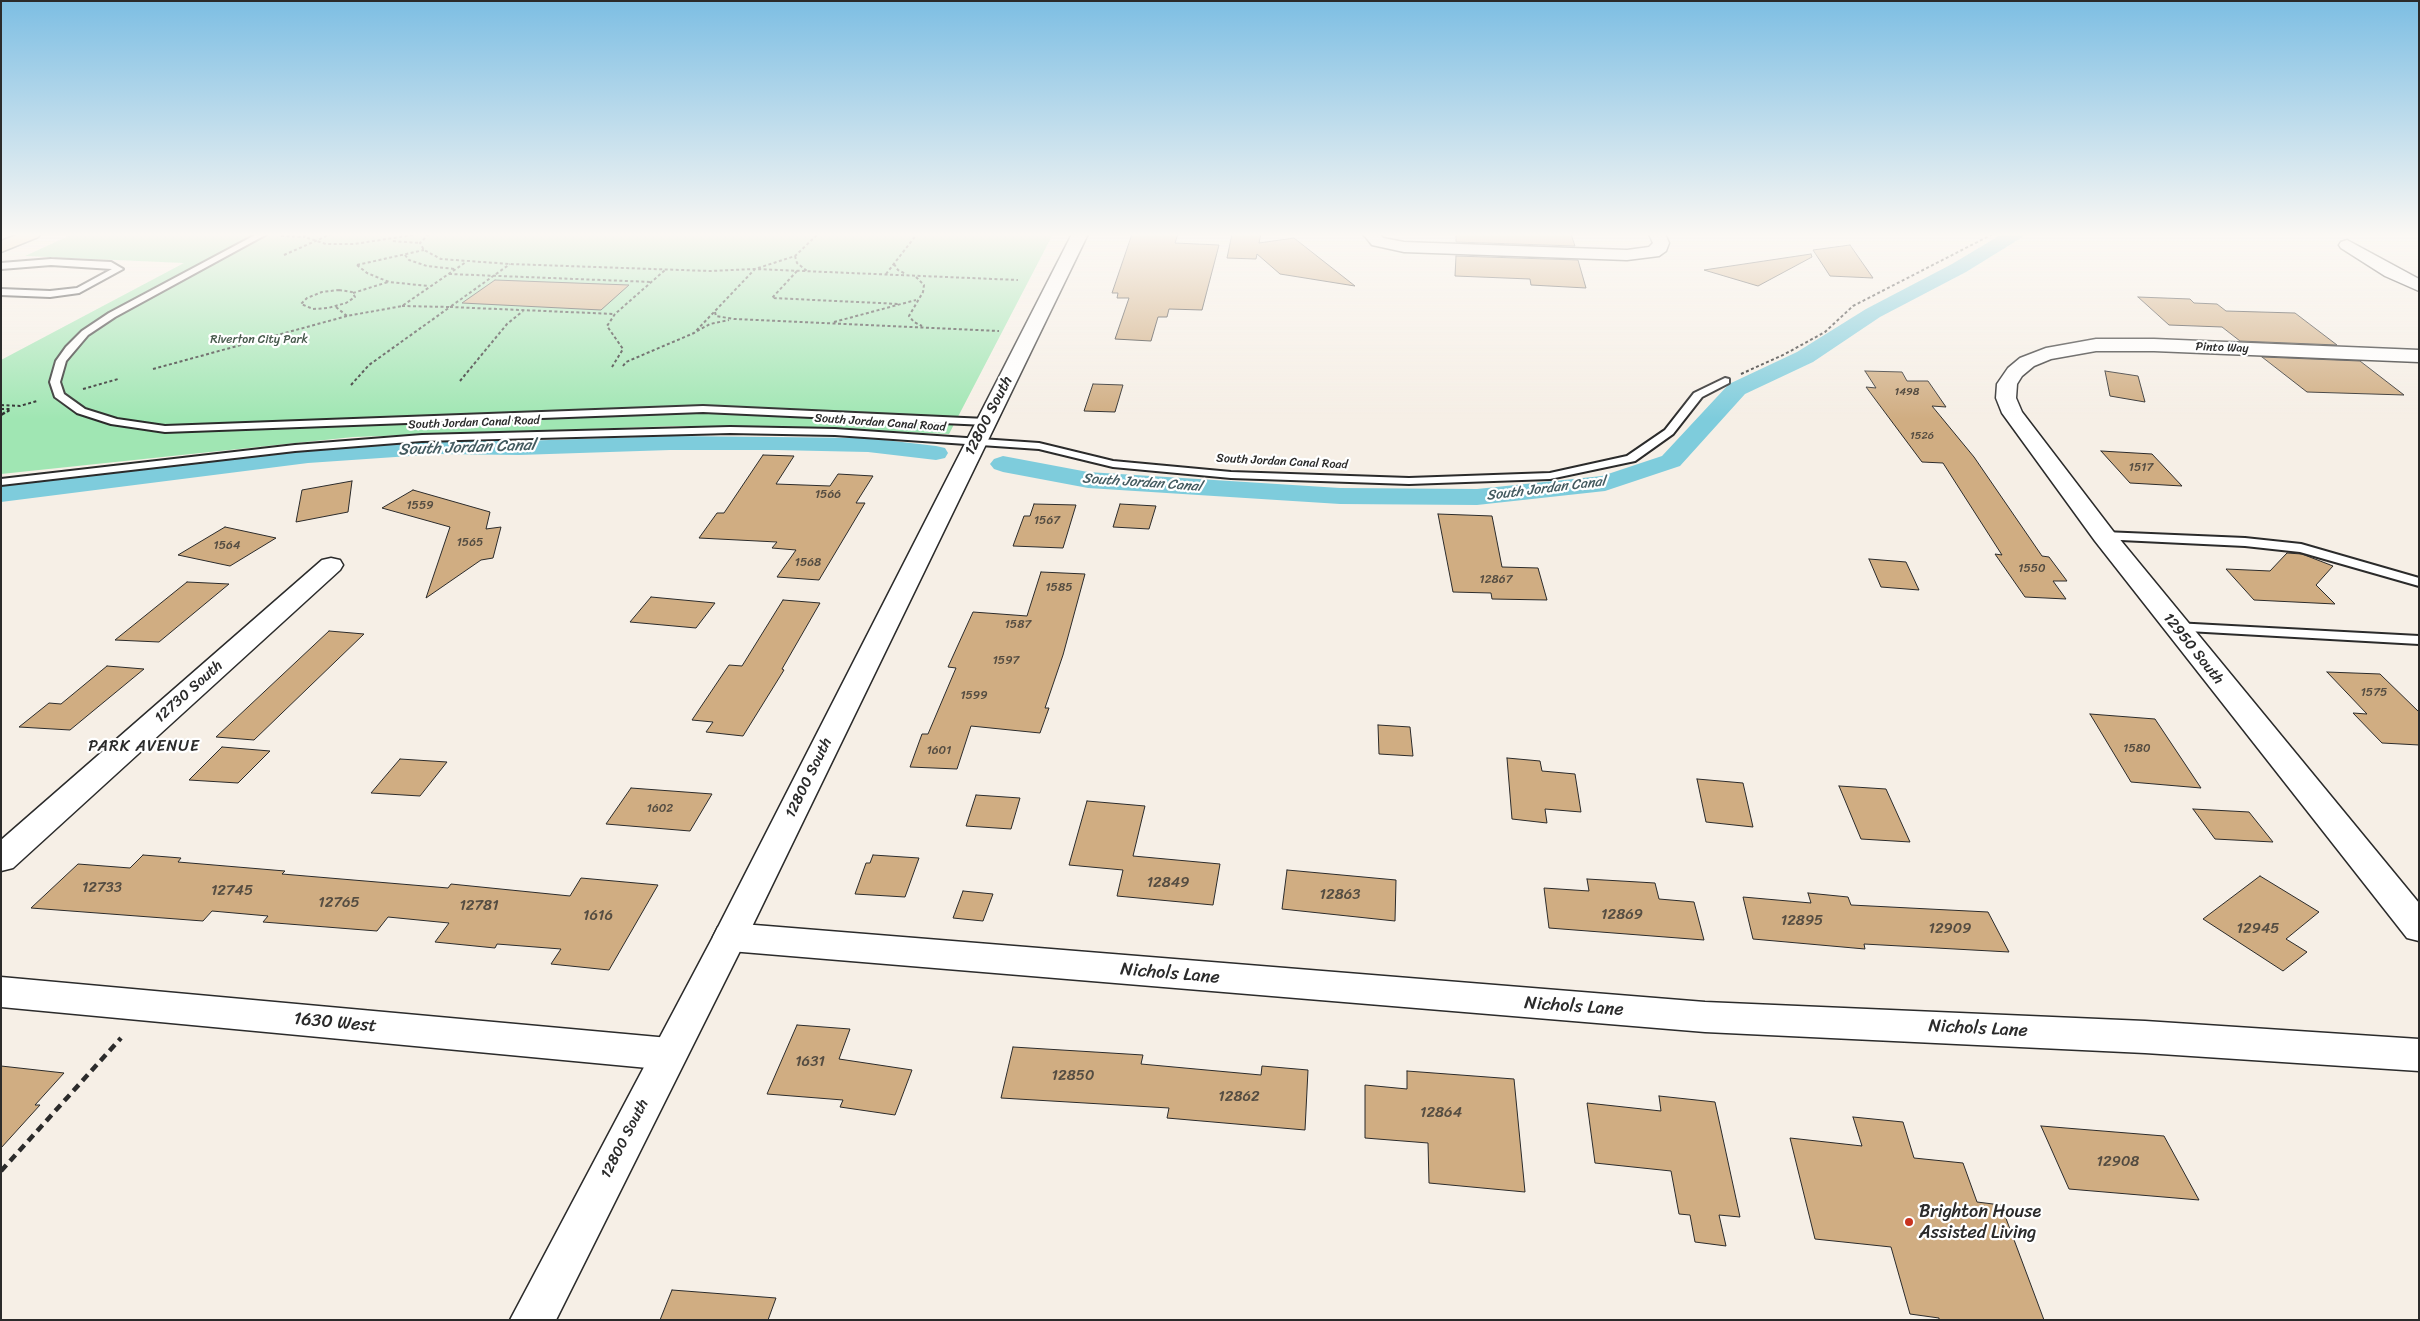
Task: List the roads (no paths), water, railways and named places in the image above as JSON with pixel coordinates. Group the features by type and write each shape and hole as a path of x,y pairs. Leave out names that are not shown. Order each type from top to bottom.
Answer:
{"street":[{"name":"12800 South","path":"532,1320 730,937 1049,296"},
{"name":"Pinto Way","path":"2027,362 2046,354 2070,348 2123,344 2419,356"},
{"name":"12950 South","path":"2027,362 2015,372 2008,384 2006,398 2012,413 2175,627 2419,928"},
{"name":"12730 South","path":"1,859 331,565"},
{"name":"Nichols Lane","path":"730,937 1705,1017 2145,1037 2419,1055"},
{"name":"1630 West","path":"6,998 669,1054"}],"lane":[{"path":"150,296 112,315 84,333 69,349 61,361 54,382 59,395 81,411 116,422 165,429 289,426 703,409 981,433"},
{"name":"South Jordan Canal Road","path":"1,482 295,448 422,438 730,430 981,433 1113,464 1231,475 1409,482 1550,476 1631,459 1669,432 1698,395 1725,381"},
{"path":"2104,536 2245,542 2301,548 2419,582"},
{"path":"2175,627 2419,640"}],"waterway":[{"name":"South Jordan Canal","path":"1003,464 1088,480 1340,496 1477,497 1605,483 1671,461 1737,389 1805,357 1873,313 1906,296"},
{"name":"South Jordan Canal","path":"1,494 308,455 439,447 519,448 670,443 775,443 868,445 936,453"}],"place":[{"name":"Brighton House Assisted Living","path":"1909,1222"}],"district":[{"name":"PARK AVENUE","path":"144,747"}],"park label":[{"name":"Riverton City Park","path":"259,340"}]}
